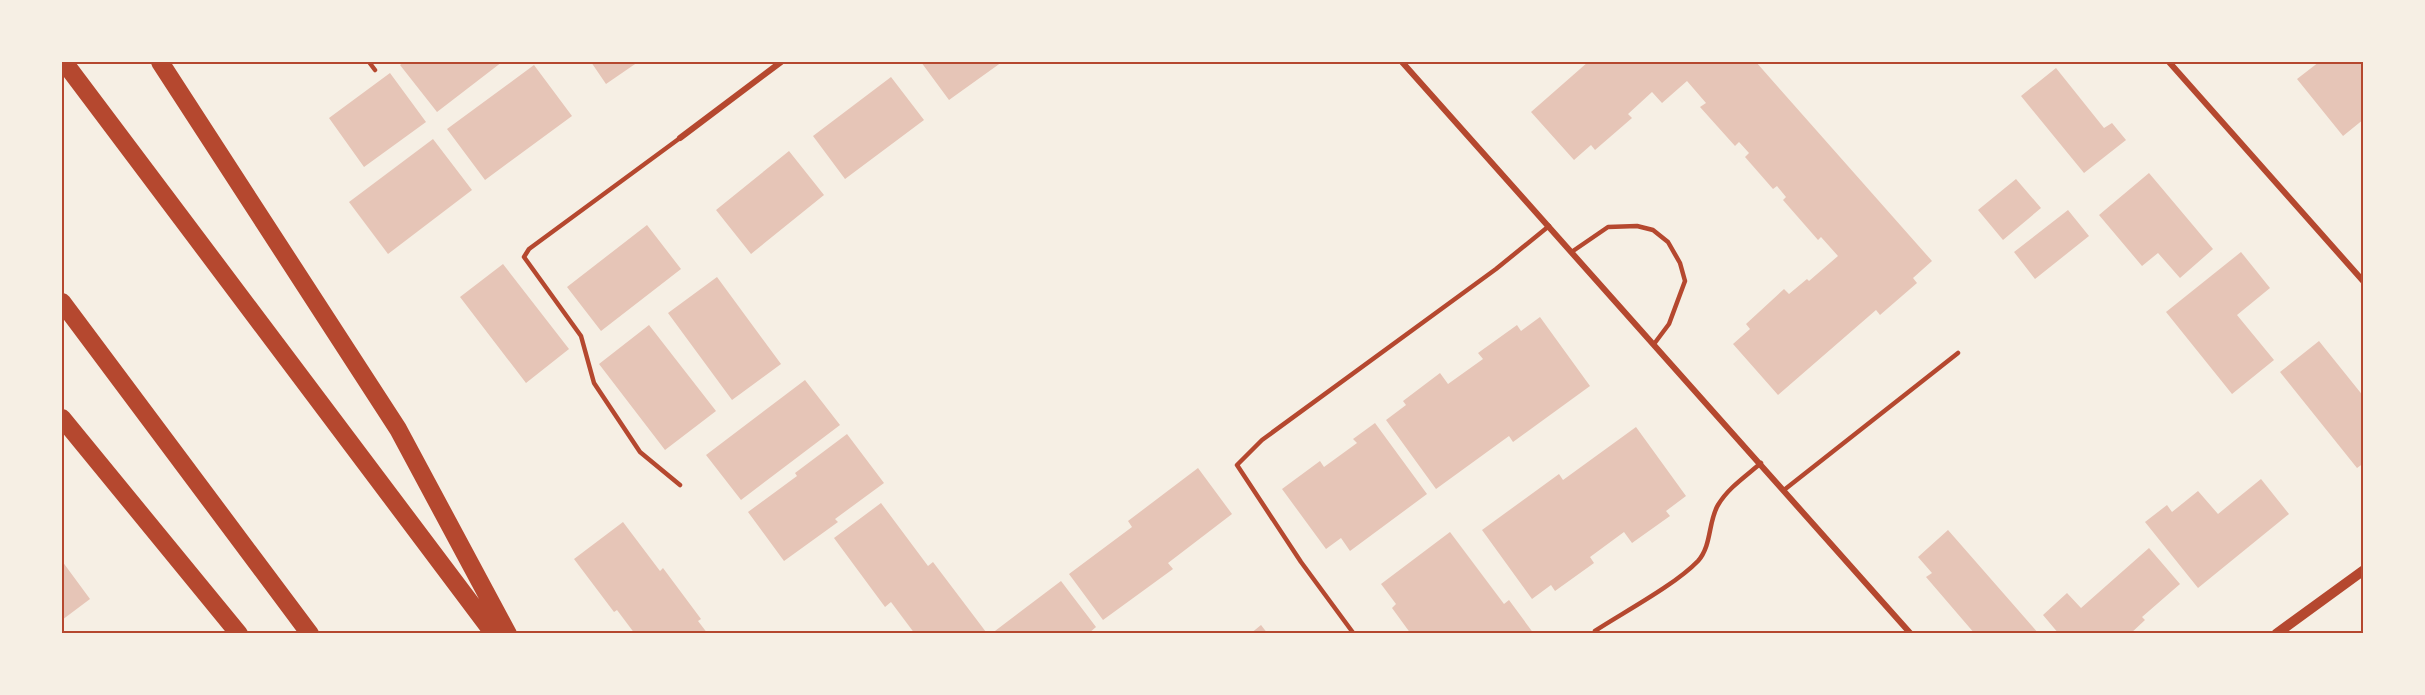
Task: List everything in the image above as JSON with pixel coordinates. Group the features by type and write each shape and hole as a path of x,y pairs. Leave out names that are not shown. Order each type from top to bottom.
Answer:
{"highway":[{"path":"64,62 494,633"},
{"path":"160,62 398,429 508,633"},
{"path":"62,302 310,633"},
{"path":"62,418 239,633"}],"street":[{"path":"680,138 781,62"},
{"path":"1402,62 1573,251 1911,633"},
{"path":"2169,62 2364,282"},
{"path":"2276,633 2364,570"}],"lane":[{"path":"369,62 375,70"},
{"path":"680,138 529,249 524,257 581,336 594,383 640,452 680,485"},
{"path":"1354,633 1301,562 1236,465 1262,440 1496,269 1549,226"},
{"path":"1573,251 1608,227 1637,226 1653,230 1668,242 1680,263 1685,281 1669,324 1654,344"},
{"path":"1784,490 1958,353"},
{"path":"1595,631 1670,582 1699,560 1707,542 1717,506 1726,494 1761,463"}],"building":[{"path":"404,62 502,62 437,112 400,65"},
{"path":"591,62 638,62 606,84"},
{"path":"921,62 1002,62 949,100"},
{"path":"1588,62 1756,62 1932,261 1913,278 1917,283 1880,315 1876,310 1778,395 1733,344 1750,329 1746,324 1784,289 1789,294 1807,279 1809,281 1838,256 1821,237 1818,240 1783,200 1786,197 1777,186 1773,189 1745,157 1749,153 1739,142 1735,146 1700,107 1706,103 1687,81 1662,103 1652,92 1628,114 1632,118 1595,150 1591,145 1574,160 1531,112"},
{"path":"2319,62 2364,62 2364,119 2343,136 2297,79"},
{"path":"534,65 572,116 485,180 447,129"},
{"path":"2056,68 2104,128 2112,123 2126,140 2084,173 2021,96"},
{"path":"390,73 426,122 364,167 329,118"},
{"path":"891,77 924,120 845,179 813,136"},
{"path":"433,139 472,190 388,254 349,202"},
{"path":"789,151 824,195 751,254 716,210"},
{"path":"2149,173 2213,249 2180,278 2158,253 2142,266 2099,215"},
{"path":"2016,179 2041,208 2003,240 1978,210"},
{"path":"2068,210 2089,236 2035,279 2014,252"},
{"path":"647,225 681,269 601,331 567,287"},
{"path":"2241,252 2270,288 2237,315 2274,360 2232,394 2166,312"},
{"path":"503,264 569,349 526,383 460,297"},
{"path":"717,277 781,364 732,400 668,313"},
{"path":"1540,317 1590,386 1513,442 1509,436 1436,489 1386,420 1406,405 1403,401 1440,373 1448,384 1483,359 1478,353 1517,325 1521,331"},
{"path":"649,325 716,411 665,450 599,364"},
{"path":"2319,341 2364,397 2364,463 2357,468 2280,372"},
{"path":"805,380 840,425 741,500 706,455"},
{"path":"1375,423 1427,494 1350,551 1341,538 1326,549 1282,489 1320,461 1324,467 1357,443 1353,439"},
{"path":"1636,427 1686,496 1666,511 1670,516 1632,543 1624,532 1590,557 1594,563 1555,591 1551,585 1532,599 1482,530 1559,474 1563,480"},
{"path":"847,434 884,483 835,519 838,522 784,561 748,512 797,476 795,473"},
{"path":"1198,468 1232,514 1168,563 1173,569 1103,620 1069,574 1132,527 1128,521"},
{"path":"2261,479 2289,514 2198,588 2145,522 2167,505 2172,512 2198,491 2218,514"},
{"path":"881,503 928,566 933,562 986,632 915,634 891,602 885,607 834,538"},
{"path":"623,522 660,571 663,568 701,619 698,621 708,634 635,634 617,610 614,612 574,559"},
{"path":"1948,530 2039,634 1975,634 1926,577 1932,573 1918,557"},
{"path":"1450,532 1504,604 1509,600 1534,634 1411,634 1392,608 1396,604 1381,584"},
{"path":"2149,548 2180,584 2142,617 2145,620 2130,634 2059,634 2043,615 2067,593 2081,608"},
{"path":"62,561 90,599 62,620"},
{"path":"1061,581 1096,627 1088,634 991,634"},
{"path":"1261,625 1268,634 1250,634"}]}
